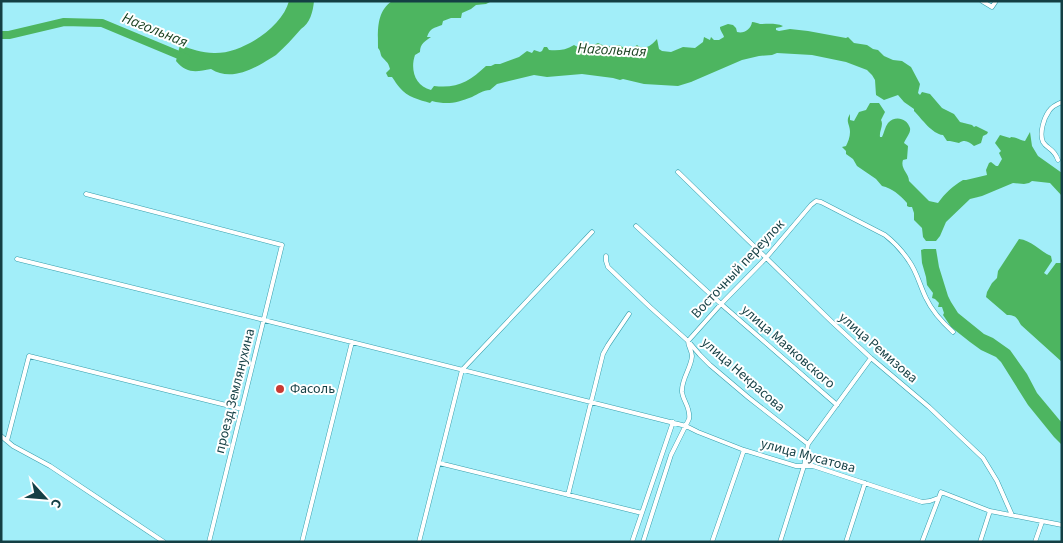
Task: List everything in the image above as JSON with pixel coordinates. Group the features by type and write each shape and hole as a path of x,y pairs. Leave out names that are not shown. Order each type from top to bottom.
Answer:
{"street":[{"path":"982,1 992,7 996,1"},
{"path":"1058,160 1054,150 1044,144 1042,134 1048,111 1062,102"},
{"name":"улица Ремизова","path":"678,172 832,322 929,407 983,458 997,481 1012,515"},
{"name":"проезд Землянухина","path":"86,194 282,245 209,542"},
{"name":"Восточный переулок","path":"688,341 766,258 816,201 885,235 892,241 910,262 925,297 933,310 952,332"},
{"name":"улица Маяковского","path":"636,226 721,304 837,405"},
{"path":"419,542 462,370 592,232"},
{"name":"улица Некрасова","path":"606,256 608,267 688,341 700,356 749,398 808,444"},
{"name":"улица Мусатова","path":"17,260 673,422 744,450 796,466 813,466 922,502 938,498 941,492 990,511"},
{"path":"568,495 603,354 629,314"},
{"path":"643,542 671,455 690,418 682,390 692,356 688,341"},
{"path":"302,542 352,342"},
{"path":"7,441 29,356 242,409"},
{"path":"780,542 804,466 808,444 871,358"},
{"path":"632,542 673,422"},
{"path":"1,436 50,466 164,542"},
{"path":"712,542 744,450"},
{"path":"438,463 642,513"},
{"path":"846,542 866,483"},
{"path":"922,542 938,498"},
{"path":"980,542 990,511 1062,525"},
{"path":"1035,542 1042,522"}],"water":[{"path":"289,1 314,1 309,20 276,55 257,66 237,74 224,74 211,69 188,70 176,61 180,45 201,52 214,53 225,52 248,44 259,38 278,21"},
{"path":"392,1 492,1 476,5 462,13 461,18 451,18 443,21 442,25 429,32 427,37 431,37 423,43 420,52 415,55 413,66 415,77 421,85 431,90 434,86 442,87 463,83 486,66 500,64 519,57 527,51 532,53 534,50 540,52 544,47 547,47 549,50 559,50 574,45 586,47 598,43 608,46 619,45 630,50 637,45 640,47 648,46 657,39 659,49 671,52 683,47 695,48 703,42 704,37 710,40 711,37 714,40 719,40 724,37 720,27 728,24 733,25 737,32 745,32 753,22 783,26 776,28 779,31 790,29 848,37 854,43 867,45 878,50 884,56 902,61 911,67 920,84 918,93 920,95 922,92 930,94 942,108 954,114 960,122 976,126 988,132 983,136 981,143 974,146 965,141 959,143 947,141 943,135 927,126 914,109 898,95 884,100 876,95 875,80 867,70 846,62 812,55 777,53 742,60 678,86 644,84 623,79 582,74 547,77 534,75 497,84 490,90 483,91 462,101 447,103 432,101 430,103 406,94 392,77 388,77 386,73 390,69 378,48 378,29 383,11"},
{"path":"870,103 879,103 885,112 881,120 880,137 882,137 888,123 897,118 904,120 910,128 904,143 908,146 907,159 903,160 902,163 909,181 929,201 938,203 949,190 963,180 987,175 986,170 989,163 991,162 998,166 1002,159 999,153 1001,151 995,143 1000,135 1010,138 1015,137 1025,141 1030,132 1032,146 1038,156 1062,173 1062,196 1050,183 1032,181 1024,184 1013,183 970,199 946,222 936,241 926,241 923,237 922,228 914,220 912,207 907,206 907,203 899,195 889,188 882,186 876,179 857,166 842,147 846,146 850,134 848,121 850,114 850,120 854,121 859,112 866,110"},
{"path":"1019,239 1028,241 1051,256 1052,261 1044,273 1047,275 1056,263 1062,263 1062,362 1021,325 1016,317 1007,315 986,297 992,283 997,278 998,271"},
{"path":"936,249 939,267 948,296 958,313 984,334 1010,350 1027,374 1037,393 1062,423 1062,445 1028,405 1001,362 996,357 981,350 951,327 943,315 942,307 938,307 939,303 932,298 933,293 927,285 922,263 921,250"}],"waterway":[{"name":"Нагольная","path":"1,35 9,35 64,22 102,23 186,58"}],"place":[{"name":"Фасоль","path":"280,389"}]}
